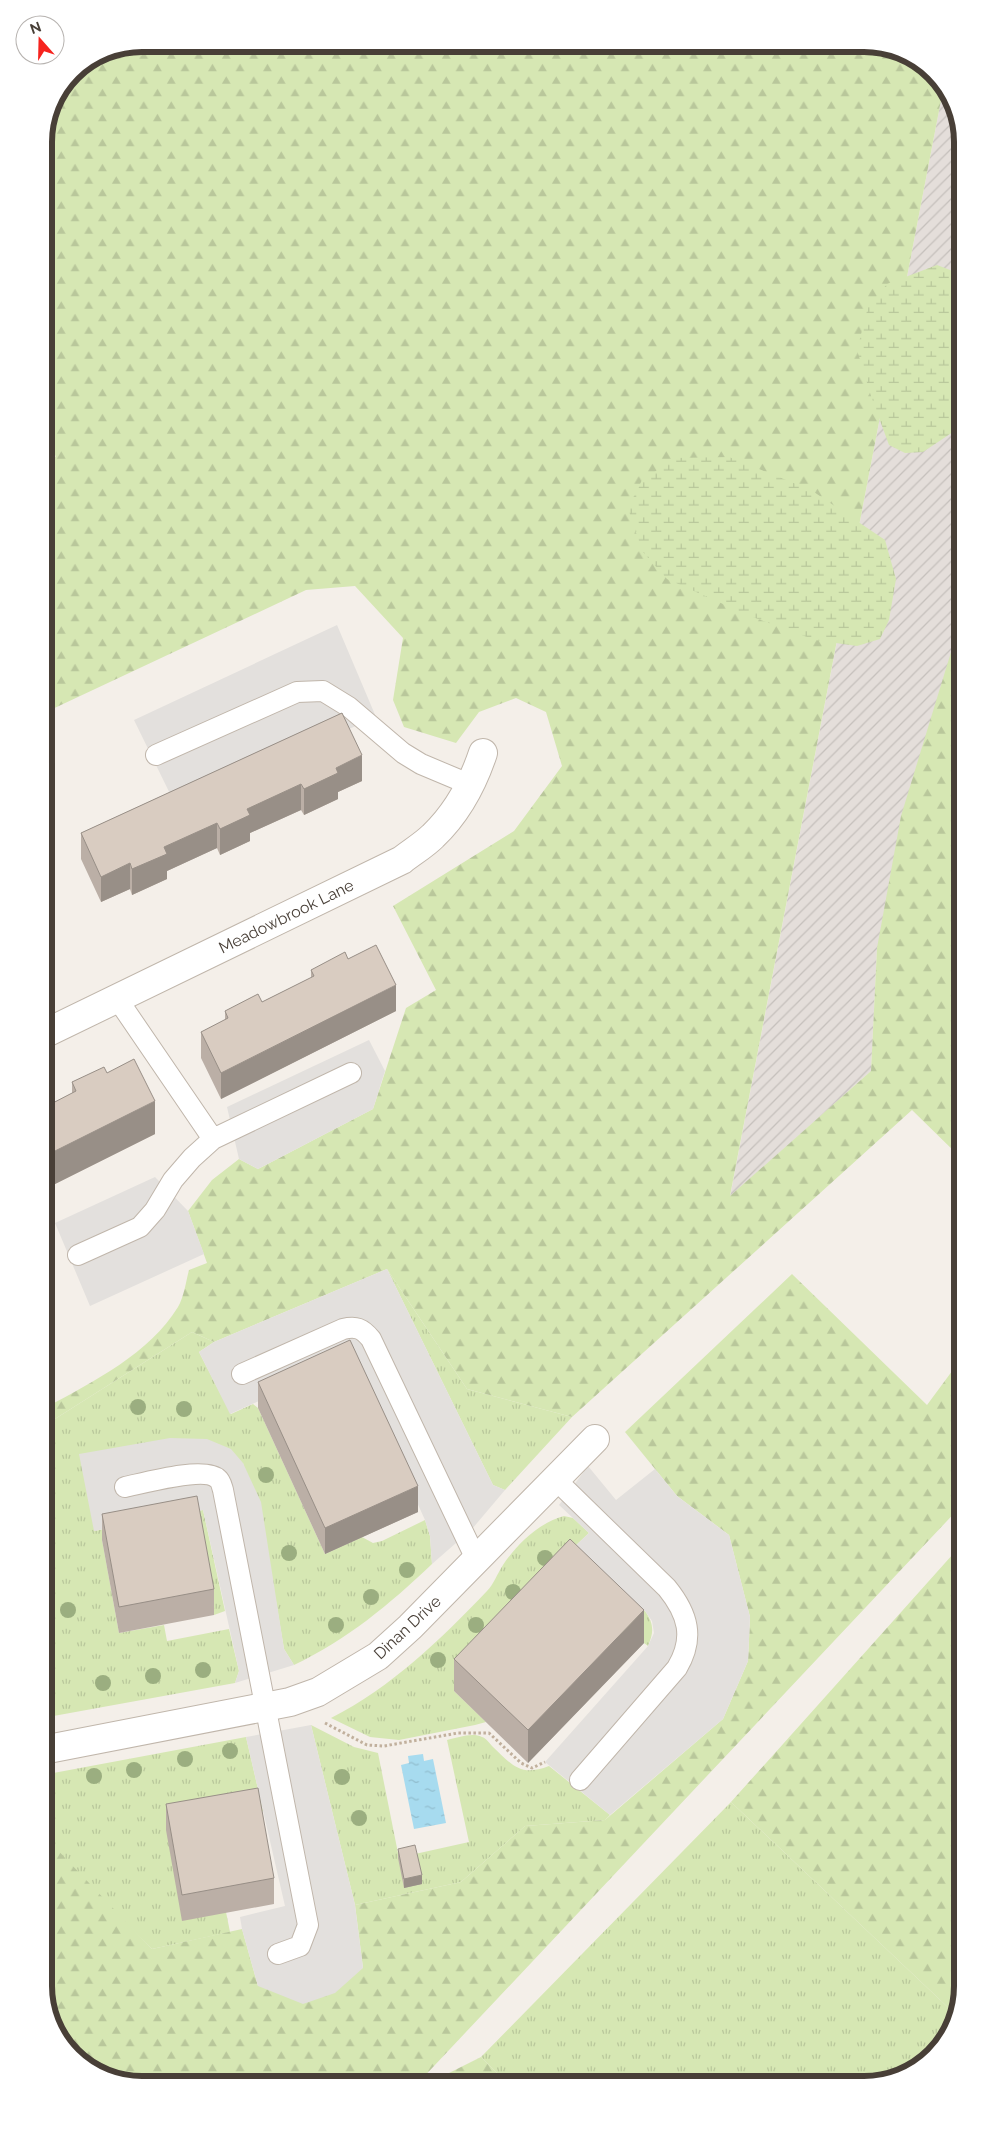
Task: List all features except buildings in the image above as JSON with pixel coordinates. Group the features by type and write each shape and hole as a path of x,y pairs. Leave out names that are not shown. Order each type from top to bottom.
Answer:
{"street":[{"name":"Meadowbrook Lane","path":"53,1029 402,860 434,836 471,785 483,754"},
{"name":"Dinan Drive","path":"52,1748 278,1705 318,1692 378,1656 410,1627 595,1439"}],"lane":[{"path":"156,755 297,692 323,691 349,707 403,753 420,764 471,785"},
{"path":"116,997 214,1139"},
{"path":"78,1255 140,1227 155,1210 173,1180 192,1158 214,1139 351,1073"},
{"path":"242,1374 343,1329 353,1326 365,1332 371,1339 476,1559"},
{"path":"125,1487 195,1474 209,1474 218,1479 223,1490 278,1705 308,1925 300,1946 278,1954"},
{"path":"555,1479 668,1588 680,1603 686,1621 688,1641 685,1655 676,1668 580,1780"}],"path":[{"path":"278,1705 367,1745 400,1744 458,1733 489,1733 521,1763 532,1768 545,1762"}],"shaded area":[{"path":"942,97 950,114 954,137 954,872 877,948 871,1071 730,1197"},
{"path":"337,625 376,717 176,806 134,720"},
{"path":"369,1040 385,1071 373,1109 258,1169 239,1159 227,1107"},
{"path":"155,1177 188,1211 204,1254 90,1306 55,1223"},
{"path":"387,1269 493,1485 505,1490 472,1529 432,1564 430,1536 425,1520 352,1359 230,1414 199,1352 214,1342"},
{"path":"170,1438 207,1439 231,1449 243,1463 261,1502 284,1649 294,1665 235,1683 239,1671 203,1510 94,1531 79,1454"},
{"path":"588,1466 616,1500 655,1469 677,1496 729,1535 750,1617 748,1661 723,1719 610,1815 545,1762 648,1646 654,1633 652,1621 645,1611 572,1549 589,1533 559,1505"},
{"path":"311,1725 355,1905 363,1968 335,1993 303,2004 258,1986 240,1917 285,1906 246,1737"}],"green space":[{"path":"143,52 870,53 899,59 919,71 936,88 942,97 730,1196 871,1071 877,948 901,816 954,642 954,1151 912,1110 572,1417 467,1389 387,1269 214,1342 192,1332 52,1421 52,1404 119,1365 136,1352 166,1324 178,1307 189,1270 207,1263 188,1211 212,1180 239,1159 258,1169 373,1109 406,1008 436,990 393,906 514,831 562,766 546,712 516,698 479,712 456,743 404,727 393,700 403,638 355,586 306,590 53,709 53,459 56,456 53,454 53,131 57,114 71,88 83,75 108,59 125,54"},
{"path":"937,265 954,271 954,431 923,452 905,453 889,445 857,350 868,307 887,284"},
{"path":"729,457 811,490 885,540 896,579 889,620 880,639 857,646 815,640 750,616 667,579 642,551 628,508 642,480 676,458"},
{"path":"387,1269 467,1389 572,1417 505,1490 493,1485"},
{"path":"792,1274 927,1405 954,1368 954,1514 425,2076 137,2076 114,2072 88,2058 71,2041 59,2021 54,2004 52,1986 52,1844 152,1949 242,1929 258,1986 363,1968 355,1905 461,1882 525,1826 605,1820 723,1719 748,1661 750,1617 729,1535 677,1496 625,1432"},
{"path":"192,1332 214,1342 199,1352 231,1414 253,1404 258,1408 325,1554 362,1537 373,1543 382,1541 425,1520 430,1536 432,1564 400,1593 350,1633 294,1665 284,1649 276,1601 243,1463 94,1531 203,1510 225,1611 214,1615 196,1522 102,1540 119,1633 164,1625 167,1641 229,1629 239,1671 235,1683 52,1716 52,1421"},
{"path":"564,1516 573,1518 589,1533 572,1549 645,1611 652,1628 648,1646 644,1643 454,1691 486,1722 475,1725 399,1740 370,1737 331,1718 353,1706 395,1677 433,1645 487,1591 508,1557 529,1535 546,1523"},
{"path":"954,1553 954,1998 951,2010 731,1802"},
{"path":"311,1725 354,1747 378,1753 405,1888 415,1854 469,1842 447,1740 464,1736 478,1736 485,1739 506,1760 518,1768 531,1770 549,1766 610,1815 605,1820 525,1826 461,1882 355,1905"},
{"path":"246,1737 263,1811 258,1814 226,1912 230,1932 152,1949 52,1848 52,1773"},
{"path":"731,1802 951,2010 948,2021 936,2041 919,2058 893,2072 876,2076 500,2076 481,2057"},
{"path":"481,2057 500,2076 443,2076"}],"water":[{"path":"423,1754 424,1761 433,1759 446,1823 414,1829 401,1765 409,1763 408,1756"}]}
